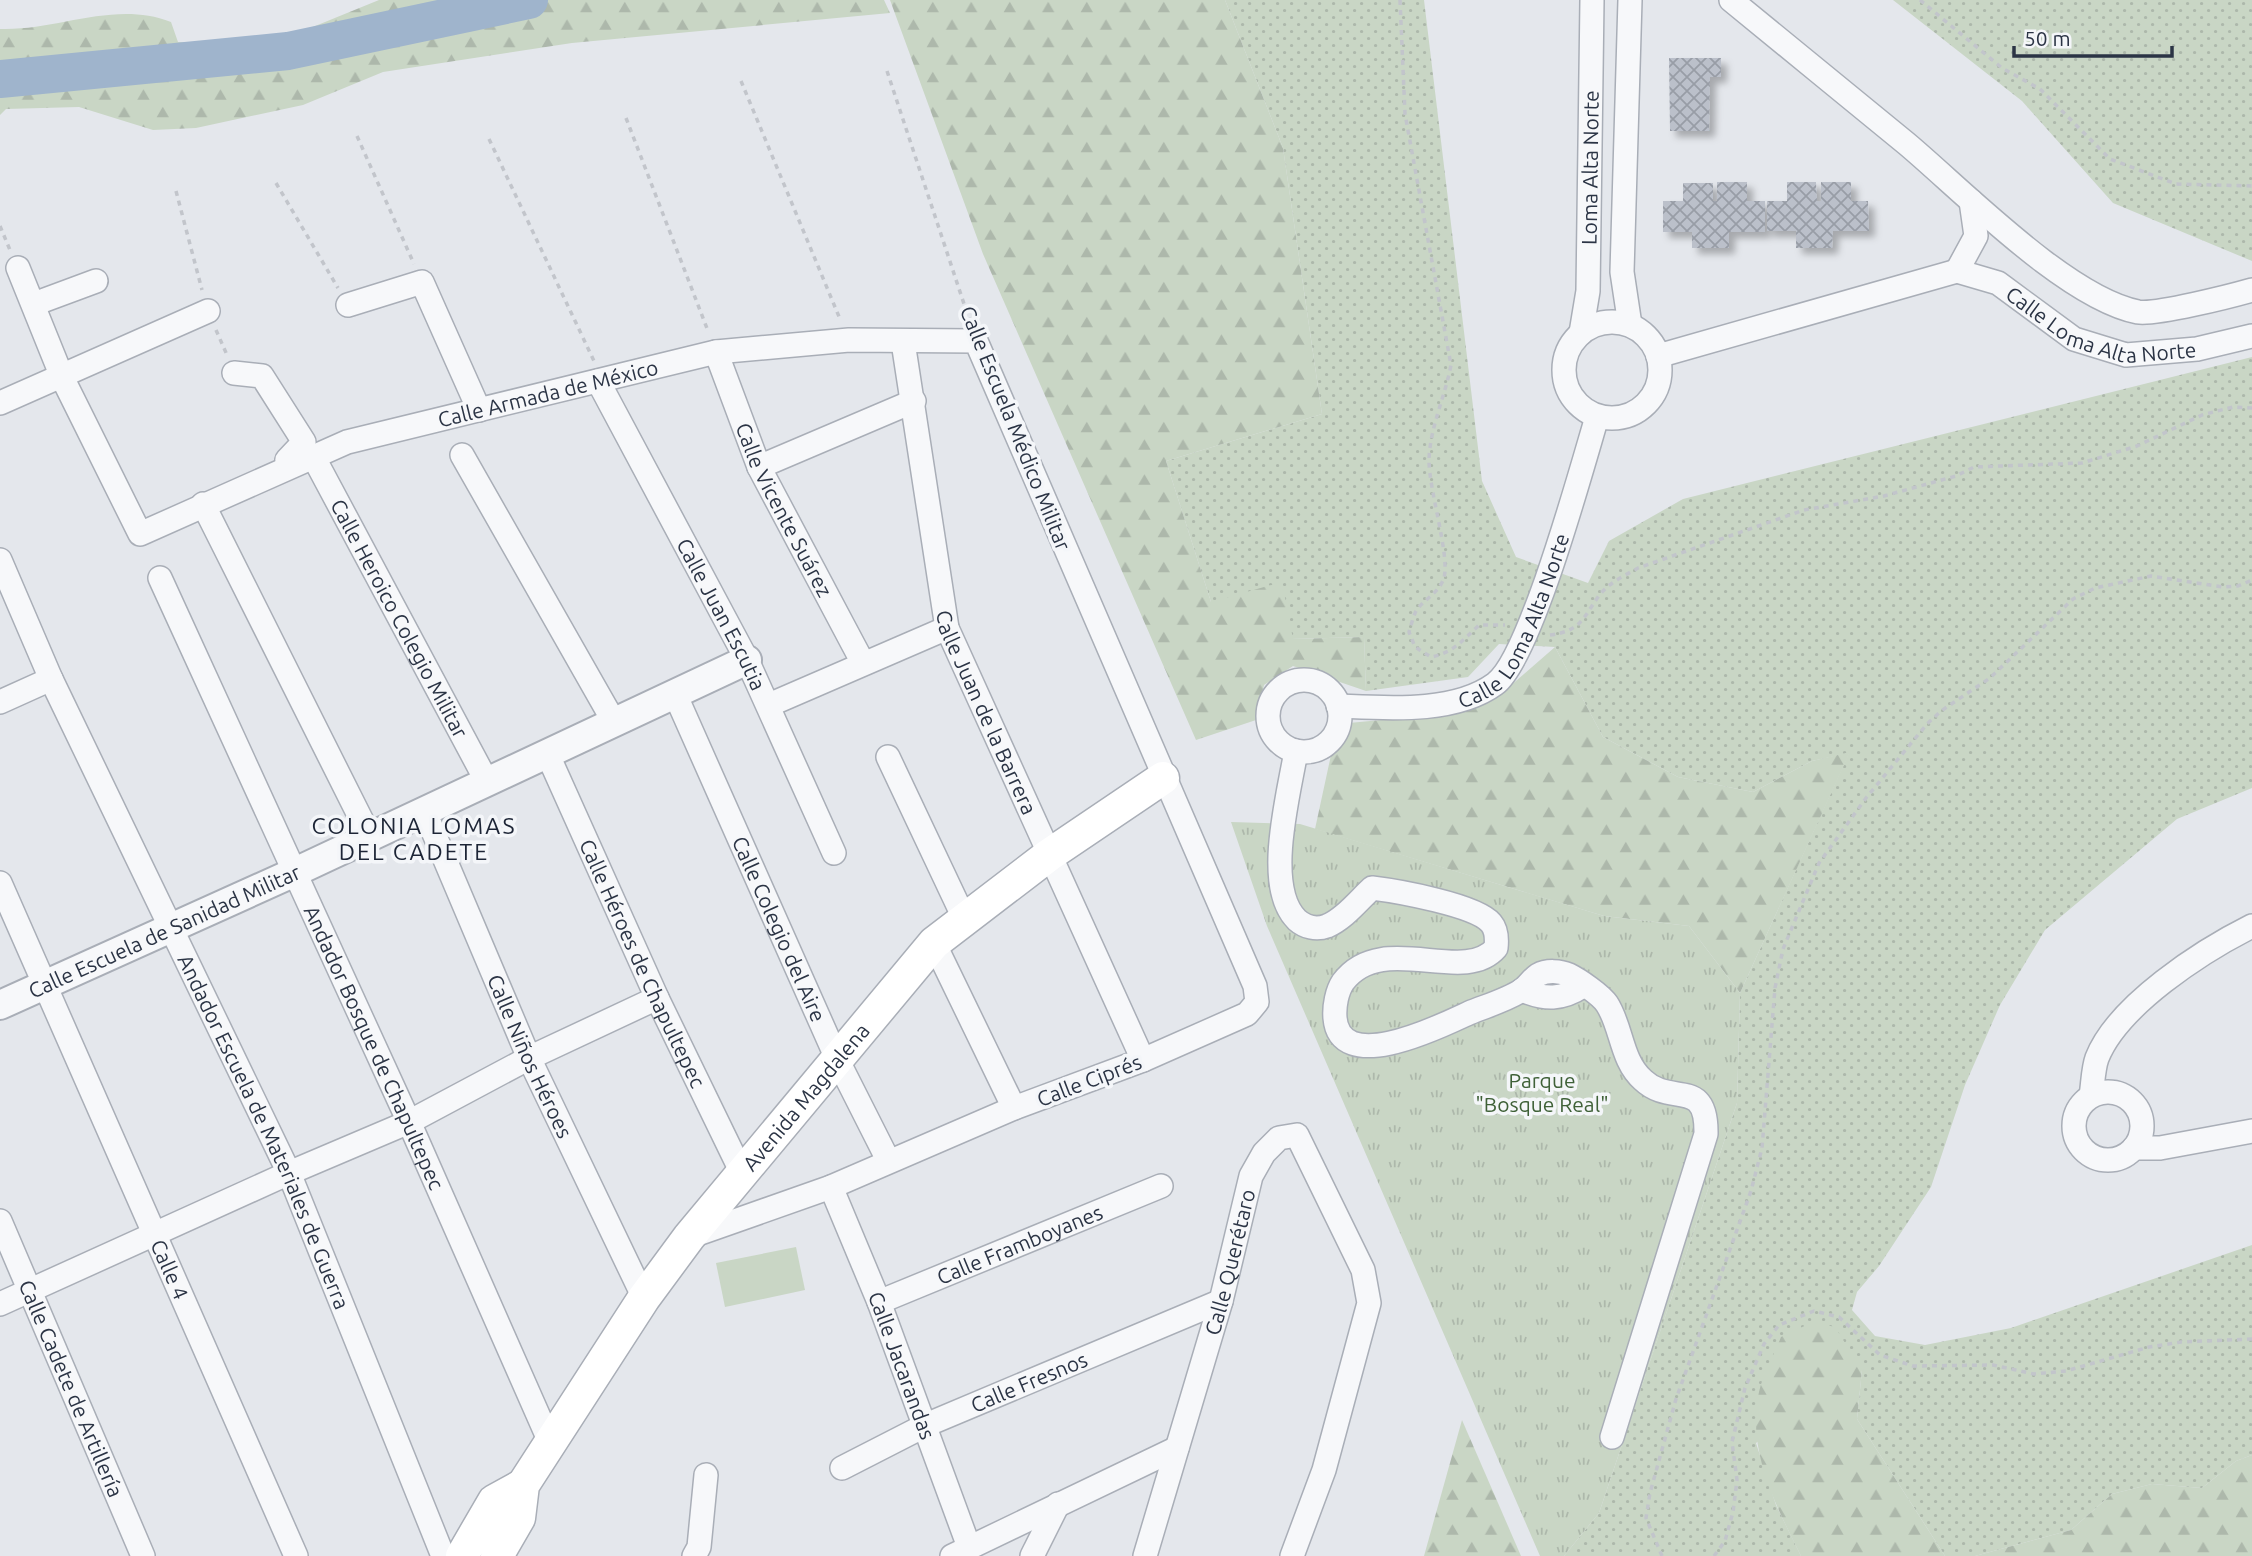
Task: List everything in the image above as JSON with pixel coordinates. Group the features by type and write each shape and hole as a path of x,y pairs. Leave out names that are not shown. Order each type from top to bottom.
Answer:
{"main road":[{"name":"Avenida Magdalena","path":"497,1556 519,1518 523,1485 644,1298 689,1237 934,943 1049,855 1163,778"},
{"name":"Avenida Magdalena","path":"462,1556 494,1501 523,1485"}],"street":[{"name":"Loma Alta Norte","path":"1592,0 1588,291 1580,333 1565,358 1566,387 1584,410 1597,416"},
{"name":"Loma Alta Norte","path":"1630,0 1622,272 1630,326"},
{"path":"1658,356 1957,271 1976,236 1971,201 1909,146 1731,0"},
{"name":"Calle Loma Alta Norte","path":"1971,201 2102,300 2140,312 2252,290"},
{"path":"18,268 62,377"},
{"name":"Calle Loma Alta Norte","path":"1957,271 1997,283 2074,339 2126,355 2197,349 2252,336"},
{"path":"34,304 96,281"},
{"path":"348,305 422,282 479,410"},
{"path":"0,403 208,311"},
{"path":"1580,333 1604,323 1630,326 1642,333 1658,356 1658,386 1640,410 1627,417 1597,416"},
{"name":"Calle Armada de México","path":"62,377 140,534 203,503 347,442 559,390 593,363 849,340 976,341"},
{"name":"Calle Escuela Médico Militar","path":"976,341 1163,778"},
{"name":"Calle Juan de la Barrera","path":"903,342 947,628 1143,1060"},
{"name":"Calle Vicente Suárez","path":"716,352 759,467 863,663"},
{"name":"Calle Juan Escutia","path":"593,363 747,660 834,853"},
{"path":"234,373 262,376 304,442 287,460 290,466"},
{"path":"759,467 914,401"},
{"name":"Calle Loma Alta Norte","path":"1338,706 1416,706 1476,694 1496,684 1511,668 1528,632 1597,416"},
{"path":"462,455 614,722"},
{"name":"Calle Heroico Colegio Militar","path":"313,456 486,780"},
{"path":"203,503 369,835"},
{"name":"Andador Escuela de Materiales de Guerra","path":"0,560 51,679 289,1172 443,1556"},
{"name":"Andador Bosque de Chapultepec","path":"160,578 409,1122 551,1442"},
{"path":"769,705 947,628"},
{"name":"Calle Escuela de Sanidad Militar","path":"0,1005 295,872 486,780 747,660"},
{"path":"0,702 51,679"},
{"path":"1293,682 1316,682 1334,696 1338,706 1337,730 1330,741 1308,752 1296,751 1275,738 1267,715 1275,694 1293,682"},
{"name":"Calle Colegio del Aire","path":"675,694 838,1061 888,1160"},
{"path":"1296,751 1279,865 1289,912 1301,924 1313,928 1325,927 1372,887 1478,912 1492,923 1497,936 1496,948 1477,962 1392,957 1357,969 1342,983 1335,1003 1335,1021 1342,1035 1356,1043 1402,1042 1521,990 1554,999 1569,995 1583,986 1607,1003 1636,1074 1647,1084 1702,1103 1706,1116 1706,1134 1612,1437"},
{"name":"Calle Héroes de Chapultepec","path":"547,753 657,998 742,1174"},
{"path":"887,757 964,918"},
{"name":"Calle Ciprés","path":"689,1237 831,1187 888,1160 1014,1108 1143,1060 1247,1014 1256,1002 1255,986 1163,778"},
{"name":"Calle Niños Héroes","path":"424,810 530,1058 644,1298"},
{"name":"Calle 4","path":"0,883 156,1232 296,1556"},
{"path":"2091,1096 2114,1092 2134,1104 2143,1126 2134,1148 2126,1155 2105,1160 2085,1152 2078,1143 2074,1122 2077,1111 2091,1096 2097,1059 2118,1024 2179,969 2252,926"},
{"path":"934,943 1014,1108"},
{"path":"0,1304 289,1172 409,1122 530,1058 657,998"},
{"path":"2134,1148 2160,1148 2252,1131"},
{"name":"Calle Querétaro","path":"1145,1556 1220,1301 1251,1176 1264,1153 1279,1138 1297,1135 1363,1270 1368,1303 1324,1470 1292,1556"},
{"name":"Calle Framboyanes","path":"879,1302 1161,1186"},
{"name":"Calle Jacarandas","path":"831,1187 926,1425 960,1552 1177,1448"},
{"name":"Calle Cadete de Artillería","path":"0,1221 32,1290 143,1556"},
{"name":"Calle Fresnos","path":"842,1468 926,1425 1220,1301"},
{"path":"694,1556 699,1547 706,1475"},
{"path":"1032,1556 1058,1504"}],"path":[{"path":"1400,0 1405,114 1451,365 1447,388 1433,427 1429,460 1432,494 1445,562 1444,578 1437,590 1416,612 1409,632 1415,647 1432,657 1460,645 1479,625 1497,623 1545,636 1569,633 1588,616 1599,596 1616,579 1658,559 1804,510 1884,496 1956,476 1974,467 2082,463 2137,446 2202,415 2232,407 2252,408"},
{"path":"1920,0 2002,68 2040,89 2110,159 2176,184 2252,186"},
{"name":"Calle Escuela Médico Militar","path":"887,71 976,341"},
{"path":"741,81 849,340"},
{"path":"626,118 716,352"},
{"path":"358,136 422,282"},
{"path":"489,139 593,363"},
{"path":"276,183 348,305"},
{"path":"176,191 208,311 234,373"},
{"path":"1662,1556 1646,1518 1650,1493 1676,1399 1751,1191 1762,1148 1775,988 1783,949 1819,863 1866,798 1927,724 1941,711 1990,678 2073,599 2095,588 2151,576 2223,587 2238,586 2252,580"},
{"path":"1714,1556 1725,1541 1733,1512 1737,1480 1732,1441 1745,1388 1764,1344 1779,1325 1814,1311 1839,1317 1880,1355 1913,1366 1993,1365 2034,1374 2066,1371 2148,1347 2181,1342 2252,1339"}],"green space":[{"path":"379,0 884,0 890,13 572,43 383,72 303,105 196,128 153,130 79,107 6,109 0,115 0,29 128,14 171,22 178,42 271,44"},
{"path":"890,0 1225,0 1283,148 1322,414 1166,461 1211,602 1282,582 1293,639 1364,637 1366,691 1293,666 1264,685 1256,720 1196,740 983,254"},
{"path":"1225,0 1424,0 1482,481 1516,557 1588,583 1609,541 1683,499 2252,357 2252,788 2177,819 2045,930 2000,1005 1965,1085 1931,1187 1879,1266 1857,1292 1852,1310 1875,1336 1925,1345 2011,1328 2252,1245 2252,1455 2236,1461 2202,1488 2152,1484 2112,1494 2071,1530 1975,1556 1945,1556 1857,1419 1862,1370 1756,1443 1776,1505 1801,1556 1564,1556 1599,1513 1737,1103 1740,993 1849,753 1812,761 1753,792 1678,777 1603,737 1555,647 1499,644 1468,677 1366,691 1364,637 1292,639 1211,602 1166,461 1322,414 1283,148"},
{"path":"1893,0 2252,0 2252,261 2113,203 2022,101"},
{"path":"1555,647 1603,737 1678,777 1753,792 1812,761 1850,752 1740,993 1689,926 1604,916 1315,829 1331,755 1349,723 1423,716 1509,687"},
{"name":"Parque \"Bosque Real\"","path":"1231,822 1300,824 1604,916 1689,926 1740,993 1737,1103 1599,1513 1564,1556 1540,1556 1267,926"},
{"path":"796,1247 805,1290 725,1307 716,1263"},
{"path":"1813,1322 1835,1327 1862,1370 1857,1419 1945,1556 1801,1556 1766,1477 1760,1456 1756,1414 1761,1385 1781,1337"},
{"path":"1462,1420 1521,1556 1424,1556"},
{"path":"2252,1455 2252,1556 1975,1556 2071,1530 2112,1494 2152,1484 2202,1488 2236,1461"}],"building":[{"path":"1669,58 1721,58 1721,77 1710,77 1709,131 1670,131"},
{"path":"1717,182 1747,182 1747,201 1765,201 1765,232 1729,232 1729,248 1692,248 1692,232 1663,232 1663,201 1683,201 1683,183 1713,183 1713,201 1717,201"},
{"path":"1787,182 1816,182 1817,201 1821,201 1821,182 1851,182 1851,201 1868,201 1869,231 1833,231 1832,248 1796,248 1796,231 1767,231 1767,201 1787,201"}],"waterway":[{"path":"0,79 288,51 529,0"}],"district":[{"name":"COLONIA LOMAS DEL CADETE","path":"414,838"}]}
